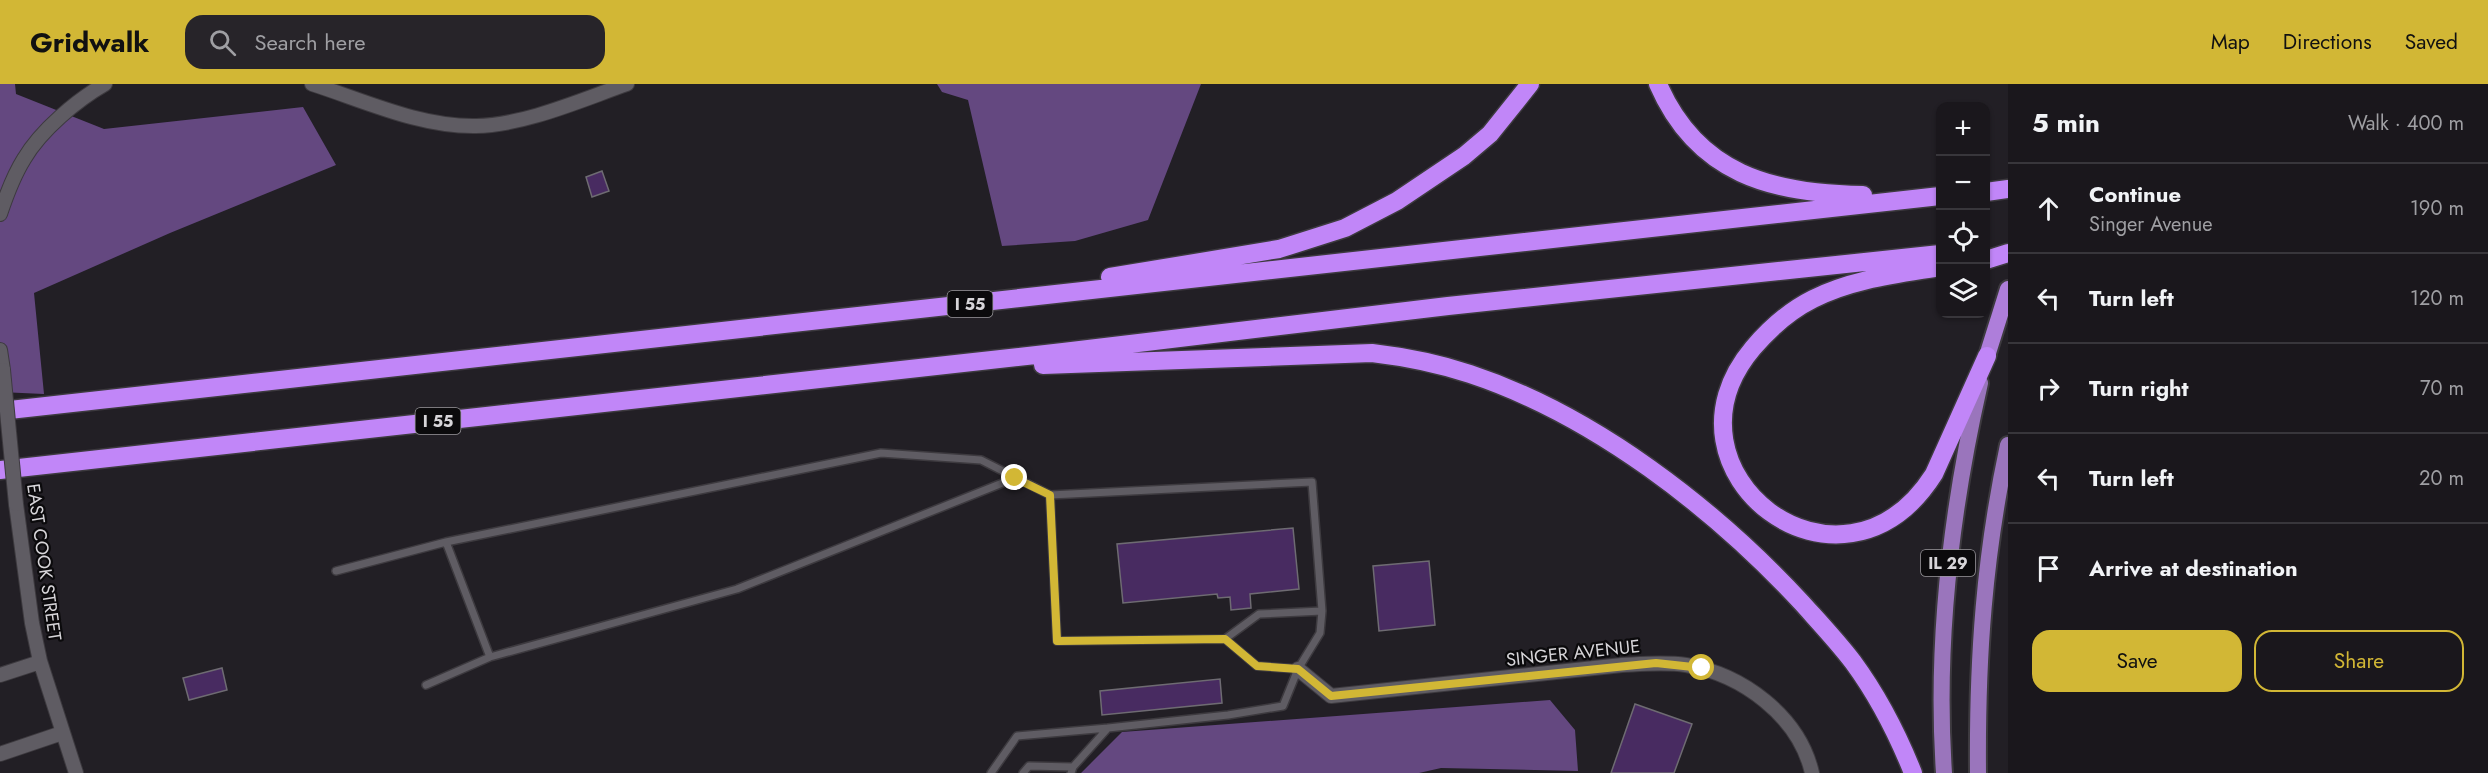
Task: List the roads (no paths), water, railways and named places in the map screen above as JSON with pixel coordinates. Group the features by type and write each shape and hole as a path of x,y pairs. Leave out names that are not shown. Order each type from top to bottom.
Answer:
{"highway":[{"path":"1008,299 1130,273 1280,249 1345,228 1397,201 1464,156 1490,134 1530,84"},
{"path":"1658,84 1671,110 1689,136 1721,163 1741,174 1780,186 1846,195 1936,196"},
{"path":"1990,191 2008,189"},
{"name":"I 55","path":"0,411 1936,196"},
{"path":"1990,248 2008,246"},
{"path":"1990,259 2008,253"},
{"name":"I 55","path":"0,470 1448,306 1936,255"},
{"path":"1936,268 1880,277 1813,299 1784,317 1764,334 1737,369 1725,406 1724,439 1734,470 1744,487 1767,511 1799,529 1841,534 1875,527 1892,519 1924,490 1934,474 1987,356"},
{"name":"IL 29","path":"1987,356 2008,289"},
{"path":"876,372 1372,353 1416,359 1480,378 1519,393 1612,444 1669,482 1723,525 1767,566 1852,661 1875,695 1900,740 1912,773"}],"main road":[{"name":"IL 29","path":"1944,773 1941,668 1948,568 1963,458 1987,356"},
{"name":"IL 29","path":"1978,773 1977,689 1983,600 1994,520 2008,445"}],"street":[{"path":"0,214 24,158 83,97 105,84"},
{"path":"312,84 429,121 477,126 499,124 549,111 627,84"},
{"name":"EAST COOK STREET","path":"0,351 30,612 40,662 76,773"},
{"path":"0,675 40,662"},
{"name":"SINGER AVENUE","path":"1298,669 1331,696 1622,665 1656,663 1687,665 1728,678 1774,708 1801,744 1812,773"},
{"path":"0,754 62,733"}],"lane":[{"path":"336,572 446,542 881,453 981,460 1050,495 1312,482 1322,611 1320,633 1298,669 1282,706 1228,715 1017,736 991,773"},
{"path":"426,685 490,657 737,589 1015,478"},
{"path":"1050,495 1057,641 1225,639 1259,614 1322,611"},
{"path":"446,542 490,657"},
{"path":"1225,639 1257,666 1298,669"},
{"path":"1023,773 1029,766 1072,770 1108,728"}]}
